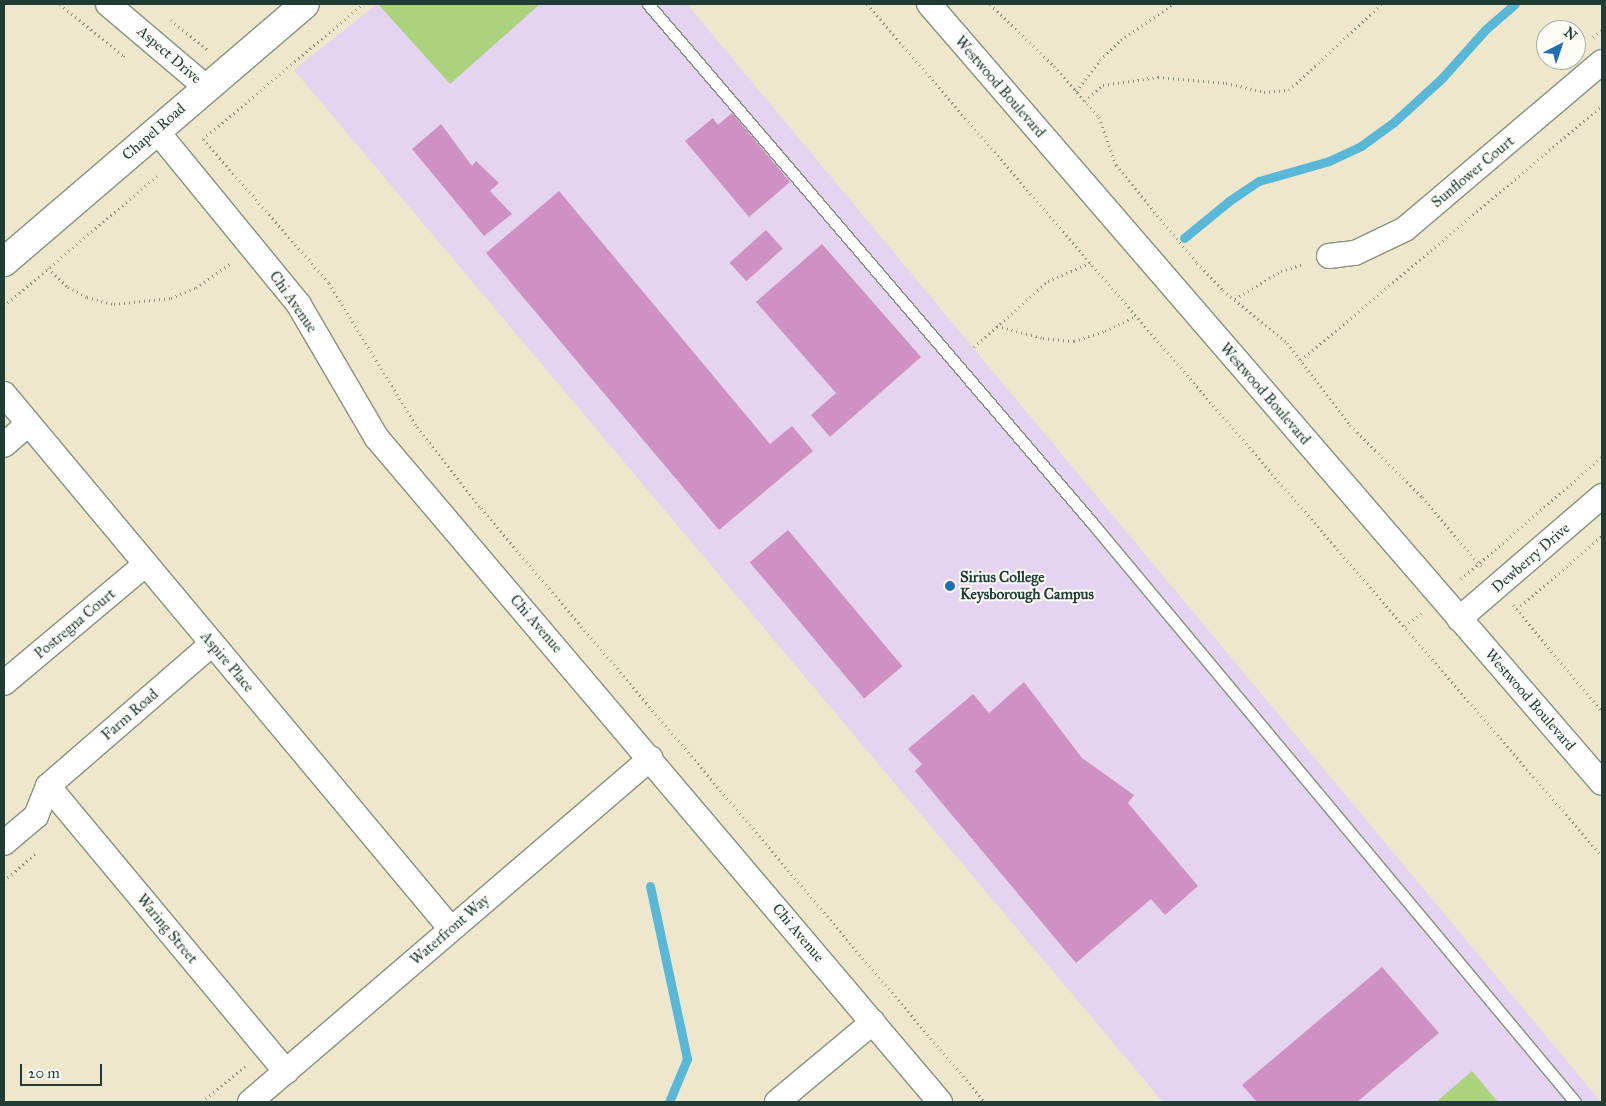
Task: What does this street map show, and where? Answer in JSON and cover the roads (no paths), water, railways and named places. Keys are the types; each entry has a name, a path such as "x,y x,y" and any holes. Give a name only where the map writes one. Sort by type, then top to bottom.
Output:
{"main road":[{"name":"Chapel Road","path":"4,262 305,4"}],"street":[{"name":"Aspect Drive","path":"108,4 206,87"},
{"name":"Westwood Boulevard","path":"929,4 1602,783"},
{"name":"Sunflower Court","path":"1329,256 1355,253 1406,229 1602,62"},
{"name":"Chi Avenue","path":"156,130 299,305 376,437 651,758 940,1102"},
{"name":"Aspire Place","path":"4,394 451,929"},
{"path":"4,445 28,424"},
{"name":"Dewberry Drive","path":"1459,619 1602,496"},
{"name":"Postregna Court","path":"4,683 146,564"},
{"name":"Farm Road","path":"48,786 212,644"},
{"name":"Waterfront Way","path":"250,1102 651,758"},
{"path":"4,843 36,816 48,786"},
{"name":"Waring Street","path":"48,786 286,1072"},
{"path":"777,1102 873,1022"}],"lane":[{"path":"648,4 1093,524 1575,1102"}],"waterway":[{"path":"1184,238 1229,201 1259,181 1329,161 1361,146 1394,122 1442,78 1486,29 1515,4"},
{"path":"650,886 687,1059 669,1102"}],"place":[{"name":"Sirius College Keysborough Campus","path":"950,586"}]}
